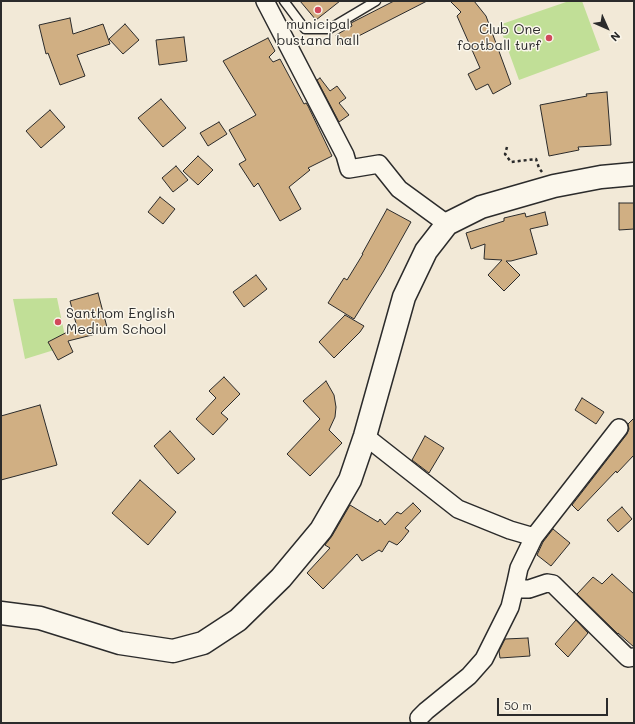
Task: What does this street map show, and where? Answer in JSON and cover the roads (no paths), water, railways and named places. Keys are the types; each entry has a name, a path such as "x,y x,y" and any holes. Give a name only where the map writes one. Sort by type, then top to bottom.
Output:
{"highway":[{"path":"1,613 40,618 120,643 173,651 203,643 238,620 281,578 321,530 350,480 365,436 404,297 426,251 447,224 481,207 554,186 601,177 634,174"}],"street":[{"path":"265,1 345,155 349,169 379,164 399,189 447,224"},
{"path":"419,718 469,676 484,659 510,607 518,568 534,537 619,428"},
{"path":"365,436 458,508 510,530 534,537"},
{"path":"516,582 521,589 529,589 547,583 552,584 628,658 634,657"}],"lane":[{"path":"284,1 305,30 329,29 376,1"}],"place":[{"name":"municipal bustand hall","path":"318,10"},
{"name":"Club One football turf","path":"549,38"},
{"name":"Santhom English Medium School","path":"58,322"}]}
